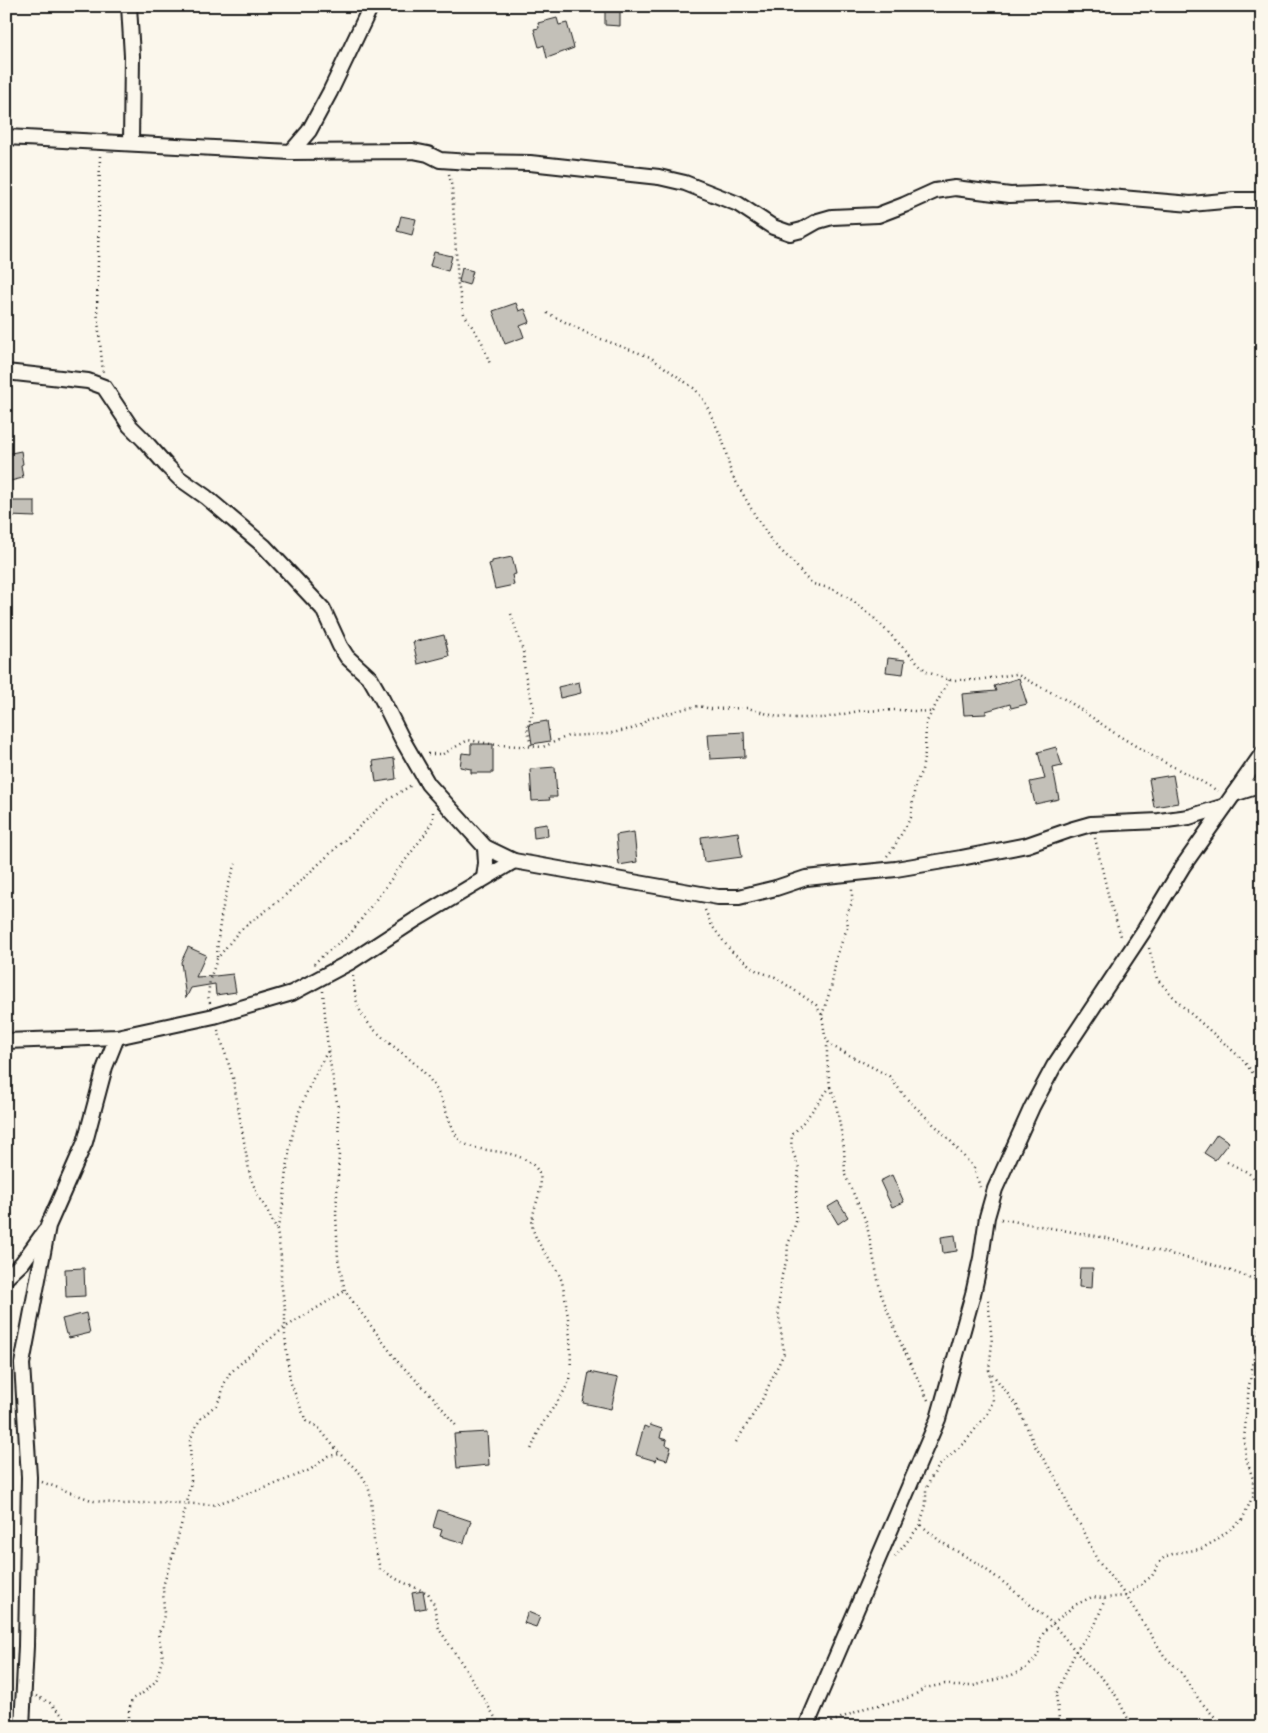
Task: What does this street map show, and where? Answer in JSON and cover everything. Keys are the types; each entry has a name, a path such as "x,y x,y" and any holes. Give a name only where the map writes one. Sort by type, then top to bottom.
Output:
{"street":[{"path":"128,6 132,56 131,142"},
{"path":"291,152 309,131 371,6"},
{"path":"6,137 131,142 291,152 413,151 428,154 440,160 530,163 659,176 685,183 738,204 773,227 790,233 832,217 878,215 904,206 935,191 956,188 1010,195 1063,193 1191,204 1234,200 1262,200"},
{"path":"6,372 88,381 104,387 130,426 166,465 179,478 206,497 264,546 323,610 347,657 370,678 423,777 485,847 514,862 698,893 739,897 806,878 896,869 1027,845 1091,824 1159,821 1189,817 1262,785"},
{"path":"806,1727 938,1419 973,1294 987,1217 995,1189 1032,1107 1054,1066 1145,929 1183,866 1262,754"},
{"path":"484,878 486,863 485,847"},
{"path":"6,1041 116,1037 214,1016 292,993 352,961 415,920 514,862"},
{"path":"6,1278 22,1263 48,1226 85,1142 105,1067 116,1037"},
{"path":"22,1727 25,1689 29,1477 22,1364 48,1226"}],"path":[{"path":"547,6 549,12"},
{"path":"101,142 97,310 104,387"},
{"path":"440,160 448,171 452,188 458,284 464,314 482,342 490,364"},
{"path":"547,313 593,336 650,358 695,389 705,402 723,441 731,473 773,544 813,584 833,589 852,600 874,618 927,672 949,680 977,680 1016,674 1068,701 1116,734 1154,757 1197,779 1230,800"},
{"path":"511,614 523,651 524,674 534,709 527,728 531,746"},
{"path":"885,857 890,854 911,817 915,785 922,770 925,753 926,723 949,680"},
{"path":"425,753 431,756 443,754 468,740 497,745 544,747 568,736 615,732 631,728 656,717 698,706 711,709 748,708 774,716 794,718 824,718 859,712 888,710 932,712"},
{"path":"217,959 239,931 280,900 388,800 423,777"},
{"path":"312,966 325,952 338,945 351,933 416,848 433,820 435,791"},
{"path":"1091,824 1100,855 1109,899 1127,955"},
{"path":"236,864 230,877 220,923 217,959 210,979 208,996 233,1078 250,1176 258,1196 277,1231 281,1256 281,1282 285,1308 284,1328 290,1381 306,1420 318,1427 340,1454 361,1474 368,1486 371,1498 374,1540 380,1569 400,1581 428,1593 433,1602 439,1629 502,1727"},
{"path":"822,1015 831,988 837,954 848,926 846,915 852,903 853,873"},
{"path":"698,893 712,926 730,950 757,971 784,982 816,1005 822,1015 827,1041 826,1058 830,1087 836,1098 844,1147 845,1174 866,1221 880,1294 901,1344 938,1419"},
{"path":"1145,929 1152,966 1157,979 1182,1005 1242,1059 1262,1085"},
{"path":"352,961 355,996 358,1007 367,1020 386,1040 422,1070 432,1082 458,1139 469,1146 518,1156 530,1162 537,1169 540,1178 532,1228 540,1246 554,1263 562,1282 572,1360 569,1382 542,1424 530,1452"},
{"path":"323,977 328,1050 338,1108 339,1154 336,1212 338,1259 345,1291 398,1362 433,1397 458,1428"},
{"path":"827,1041 838,1050 889,1076 906,1098 947,1137 974,1168 980,1187 991,1203"},
{"path":"277,1231 283,1210 286,1171 292,1137 315,1072 328,1050"},
{"path":"736,1442 762,1402 784,1353 778,1310 788,1245 796,1222 799,1168 791,1147 792,1135 830,1087"},
{"path":"1227,1162 1246,1171 1255,1178 1262,1198"},
{"path":"987,1217 1101,1237 1211,1264 1262,1282"},
{"path":"129,1727 129,1711 132,1699 156,1681 160,1671 163,1657 158,1634 162,1628 164,1614 163,1586 187,1503 191,1481 190,1440 196,1426 202,1417 216,1405 230,1372 284,1328 345,1291"},
{"path":"891,1563 920,1525 926,1505 926,1490 931,1478 939,1466 966,1440 988,1413 993,1402 989,1370 992,1343 987,1292"},
{"path":"820,1727 865,1708 905,1699 925,1688 945,1684 973,1686 1012,1675 1032,1663 1038,1655 1042,1635 1075,1605 1092,1597 1126,1596 1152,1576 1161,1560 1166,1556 1201,1549 1222,1536 1242,1520 1253,1496 1253,1480 1246,1458 1244,1439 1249,1386 1262,1314"},
{"path":"989,1370 1018,1407 1035,1446 1056,1478 1097,1560 1126,1596 1165,1657 1180,1671 1200,1701 1224,1727"},
{"path":"29,1477 94,1501 122,1504 187,1503 213,1506 310,1470 328,1456 340,1454"},
{"path":"920,1525 941,1542 977,1563 1053,1624 1117,1697 1132,1727"},
{"path":"1060,1727 1056,1694 1076,1651 1095,1625 1105,1598"},
{"path":"25,1689 50,1703 74,1727"}],"building":[{"path":"605,6 620,6 620,26 605,25"},
{"path":"557,18 559,25 567,23 574,48 547,58 544,45 539,47 534,29 539,28 538,23"},
{"path":"401,216 416,219 412,235 397,231"},
{"path":"434,252 452,256 448,271 430,266"},
{"path":"462,268 473,271 469,285 459,282"},
{"path":"516,303 519,311 525,309 530,322 520,326 524,337 505,344 493,311"},
{"path":"21,451 23,478 6,482 6,454"},
{"path":"9,501 35,501 35,517 9,516"},
{"path":"512,557 516,574 512,575 514,585 495,589 489,564 492,561"},
{"path":"444,635 449,656 418,664 413,642"},
{"path":"888,658 905,660 903,674 886,672"},
{"path":"1019,678 1027,704 1011,708 1010,704 986,711 986,714 964,715 962,694 996,691 994,686"},
{"path":"579,682 581,693 560,698 558,687"},
{"path":"547,721 550,741 532,744 529,724"},
{"path":"744,732 745,757 710,759 708,734"},
{"path":"471,744 493,744 493,773 471,773 471,769 460,767 462,753 471,754"},
{"path":"1056,747 1062,766 1053,768 1059,799 1035,804 1030,782 1045,779 1038,752"},
{"path":"394,758 396,779 376,782 373,761"},
{"path":"555,767 557,797 549,797 550,800 532,801 530,769"},
{"path":"1173,775 1178,803 1154,807 1149,779"},
{"path":"547,824 548,836 534,838 533,826"},
{"path":"634,832 637,862 619,865 616,835"},
{"path":"738,832 742,857 704,862 701,837"},
{"path":"188,947 206,955 196,977 233,974 236,992 216,995 215,984 191,988 186,998 181,962"},
{"path":"1217,1134 1229,1142 1215,1160 1204,1153"},
{"path":"892,1175 904,1202 892,1207 880,1181"},
{"path":"838,1201 848,1217 838,1224 828,1207"},
{"path":"955,1235 957,1251 943,1253 941,1237"},
{"path":"84,1268 85,1296 66,1297 65,1269"},
{"path":"1080,1268 1093,1268 1092,1288 1079,1287"},
{"path":"86,1313 90,1333 69,1338 62,1319"},
{"path":"589,1372 618,1378 611,1409 583,1403"},
{"path":"650,1425 662,1429 660,1438 667,1440 666,1445 671,1447 667,1460 657,1457 656,1461 636,1455 644,1426 649,1428"},
{"path":"487,1432 489,1465 457,1468 454,1434"},
{"path":"438,1510 471,1521 464,1543 440,1536 442,1530 433,1527"},
{"path":"423,1591 426,1608 415,1610 412,1593"},
{"path":"528,1612 540,1617 536,1627 524,1623"}]}
